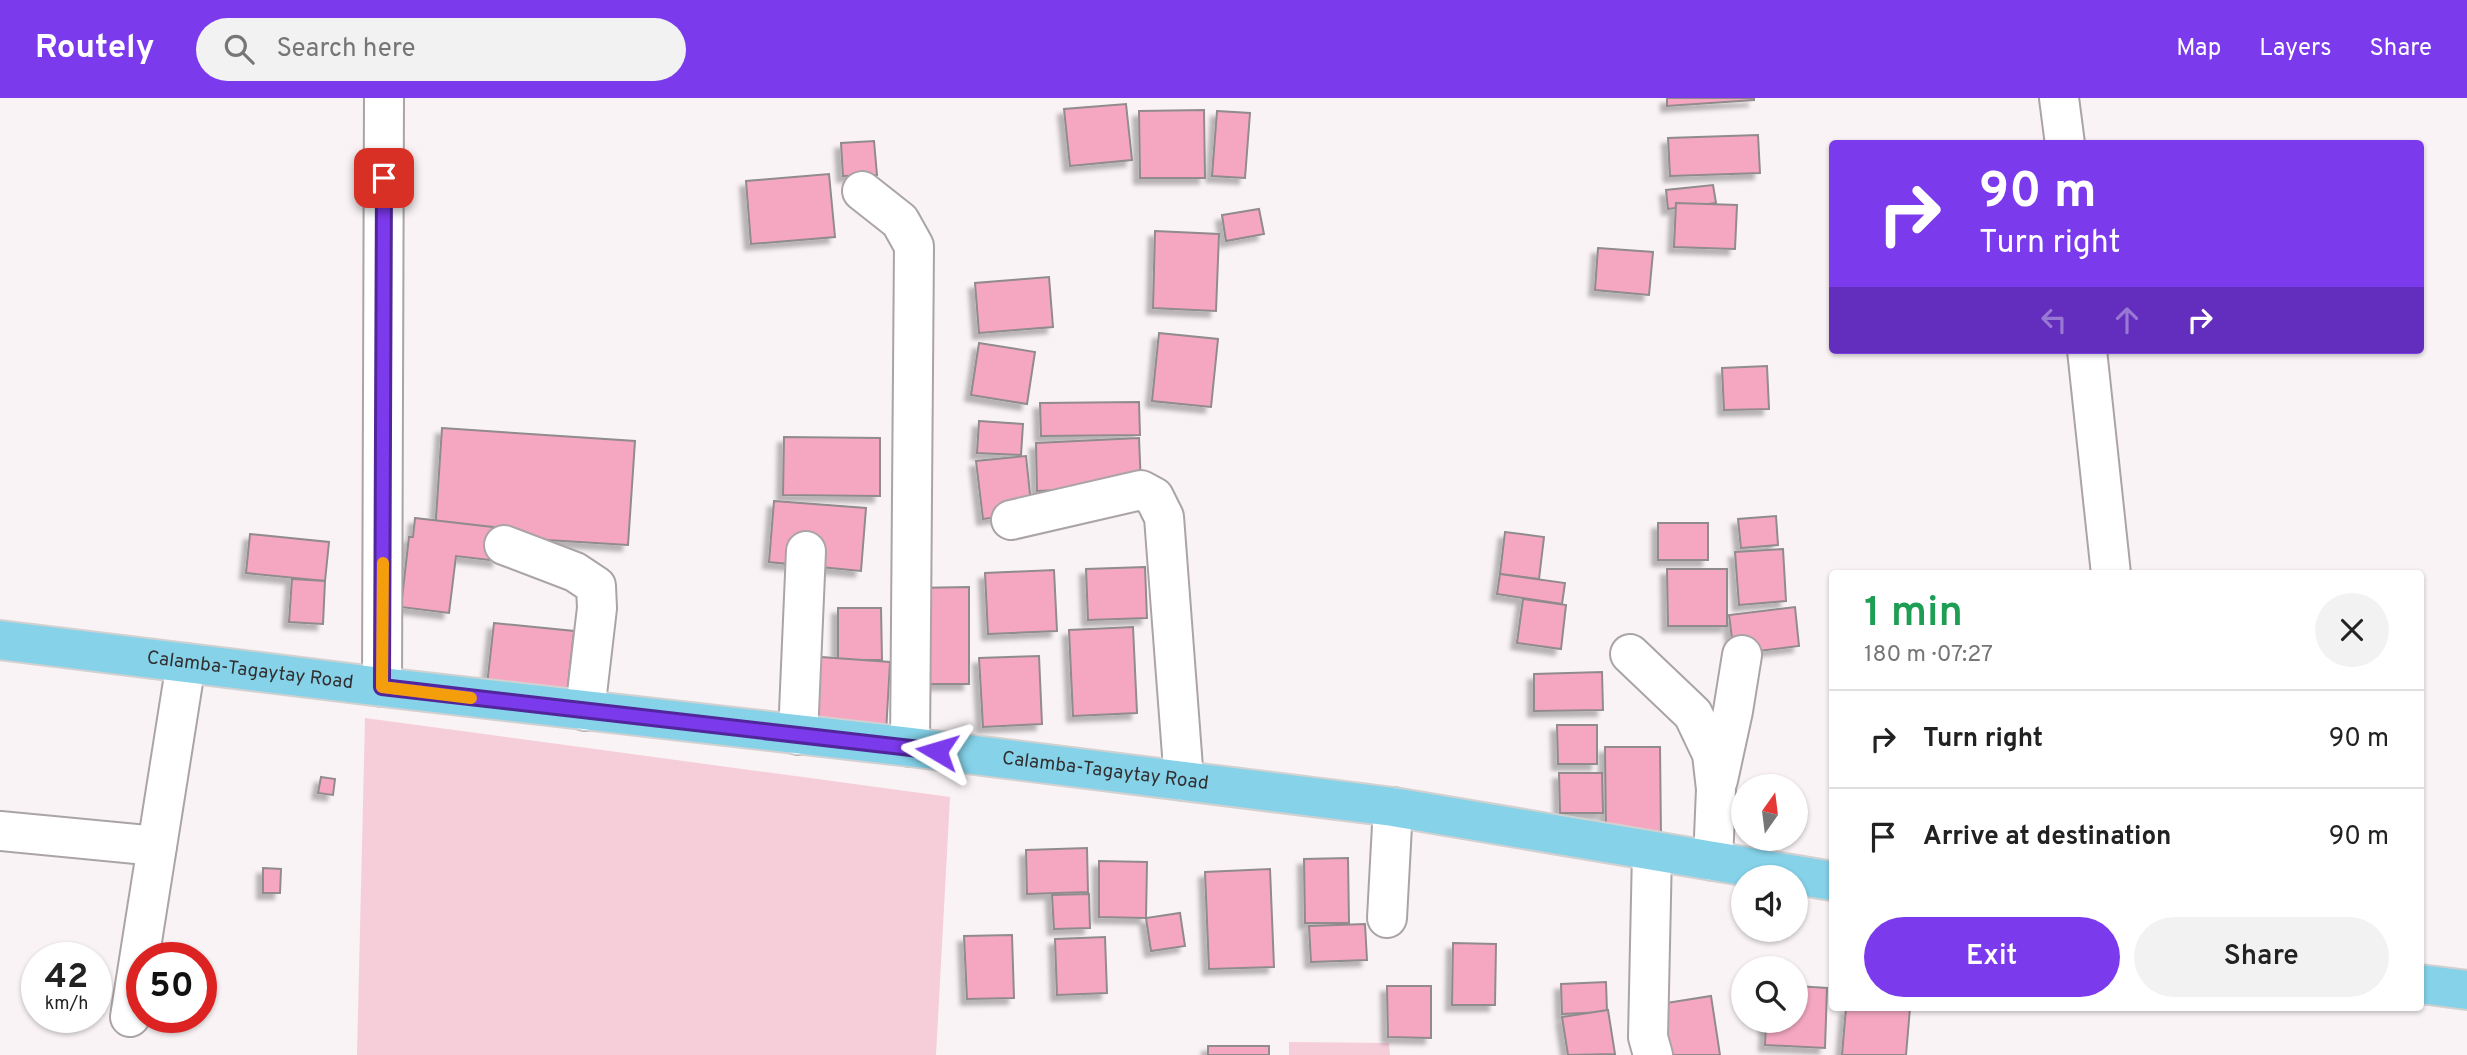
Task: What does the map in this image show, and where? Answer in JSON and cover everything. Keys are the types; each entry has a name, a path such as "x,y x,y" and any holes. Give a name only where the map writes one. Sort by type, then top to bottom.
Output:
{"main road":[{"name":"Calamba-Tagaytay Road","path":"0,640 1393,807 1829,880"},
{"path":"2424,985 2467,990"}],"street":[{"path":"382,687 384,98"},
{"path":"2059,98 2065,140"},
{"path":"862,191 900,221 914,246 910,747"},
{"path":"2087,354 2110,570"},
{"path":"1010,520 1141,490 1154,498 1164,517 1184,781"},
{"path":"504,545 575,572 596,586 597,608 585,711"},
{"path":"799,735 806,551"},
{"path":"1630,654 1693,714 1712,754 1716,789 1713,861"},
{"path":"1716,789 1742,655"},
{"path":"142,942 186,663"},
{"path":"1387,918 1393,807"},
{"path":"0,831 157,846"},
{"path":"1652,852 1648,1037 1653,1055"}],"shaded area":[{"path":"365,718 950,797 936,1055 357,1055"},
{"path":"1289,1042 1389,1043 1390,1055 1289,1055"}],"building":[{"path":"1667,98 1754,98 1754,100 1667,106"},
{"path":"1126,104 1132,160 1070,166 1064,109"},
{"path":"1204,110 1205,178 1140,178 1139,111"},
{"path":"1217,111 1250,113 1245,178 1212,176"},
{"path":"1758,135 1760,173 1670,176 1668,138"},
{"path":"874,141 877,175 843,176 841,143"},
{"path":"829,174 835,237 751,244 746,181"},
{"path":"1713,185 1716,203 1668,209 1666,190"},
{"path":"1676,203 1737,205 1735,249 1674,247"},
{"path":"1259,209 1264,234 1226,241 1222,215"},
{"path":"1155,231 1219,234 1216,311 1153,308"},
{"path":"1598,248 1653,252 1649,295 1595,290"},
{"path":"1049,277 1053,327 979,333 975,283"},
{"path":"1159,333 1218,339 1211,407 1152,401"},
{"path":"979,343 1035,352 1027,404 971,395"},
{"path":"1767,366 1769,409 1724,410 1722,368"},
{"path":"1139,402 1140,435 1041,436 1040,403"},
{"path":"979,421 1023,424 1021,455 977,453"},
{"path":"442,428 635,441 628,545 435,533"},
{"path":"784,437 880,438 880,496 783,495"},
{"path":"1139,438 1141,486 1037,491 1036,443"},
{"path":"1026,456 1032,513 983,519 976,461"},
{"path":"774,501 866,508 861,571 769,562"},
{"path":"1776,516 1778,545 1741,548 1738,519"},
{"path":"415,518 501,528 498,561 456,556 449,613 401,607 409,537 413,537"},
{"path":"1658,523 1708,523 1708,560 1658,560"},
{"path":"1505,532 1544,537 1539,579 1500,574"},
{"path":"250,534 329,542 325,581 246,573"},
{"path":"1783,549 1786,601 1739,605 1735,552"},
{"path":"1145,567 1147,618 1088,620 1086,569"},
{"path":"1667,569 1727,569 1727,626 1668,626"},
{"path":"1054,570 1057,631 988,634 985,573"},
{"path":"1500,574 1565,583 1562,604 1497,594"},
{"path":"292,579 325,581 323,624 289,622"},
{"path":"969,587 969,684 912,684 911,588"},
{"path":"1523,599 1566,605 1561,649 1517,643"},
{"path":"1795,607 1799,646 1734,654 1729,615"},
{"path":"838,608 881,608 882,660 838,660"},
{"path":"494,623 574,631 567,694 487,685"},
{"path":"1133,627 1137,713 1073,716 1069,630"},
{"path":"807,656 890,662 886,733 802,727"},
{"path":"1039,656 1042,724 983,727 979,658"},
{"path":"1602,672 1603,710 1534,711 1534,674"},
{"path":"1557,725 1597,725 1597,764 1558,764"},
{"path":"1605,747 1660,747 1661,838 1606,838"},
{"path":"1559,773 1602,773 1603,813 1560,813"},
{"path":"321,777 335,779 333,795 318,793"},
{"path":"1087,848 1088,892 1027,894 1026,850"},
{"path":"1348,858 1349,923 1305,923 1304,859"},
{"path":"1099,861 1147,862 1146,918 1099,917"},
{"path":"263,868 281,869 280,893 263,893"},
{"path":"1270,869 1274,967 1209,969 1205,872"},
{"path":"1089,894 1090,928 1054,929 1052,895"},
{"path":"1180,913 1185,946 1151,951 1146,918"},
{"path":"1365,924 1367,960 1311,962 1309,926"},
{"path":"1012,935 1014,998 967,999 964,936"},
{"path":"1105,937 1107,993 1057,995 1055,939"},
{"path":"1453,943 1496,944 1495,1005 1452,1005"},
{"path":"1606,982 1607,1012 1562,1014 1561,984"},
{"path":"1387,986 1431,986 1431,1038 1388,1037"},
{"path":"1808,987 1827,988 1825,1048 1765,1045 1765,1033 1808,1033"},
{"path":"1711,996 1720,1055 1648,1055 1641,1007"},
{"path":"1608,1010 1615,1054 1568,1055 1562,1017"},
{"path":"1846,1011 1910,1011 1906,1055 1842,1055"},
{"path":"1208,1046 1269,1046 1269,1055 1208,1055"}],"slow traffic":[{"path":"383,563 382,687 471,698"}],"route":[{"path":"384,178 382,687 937,751"}]}
